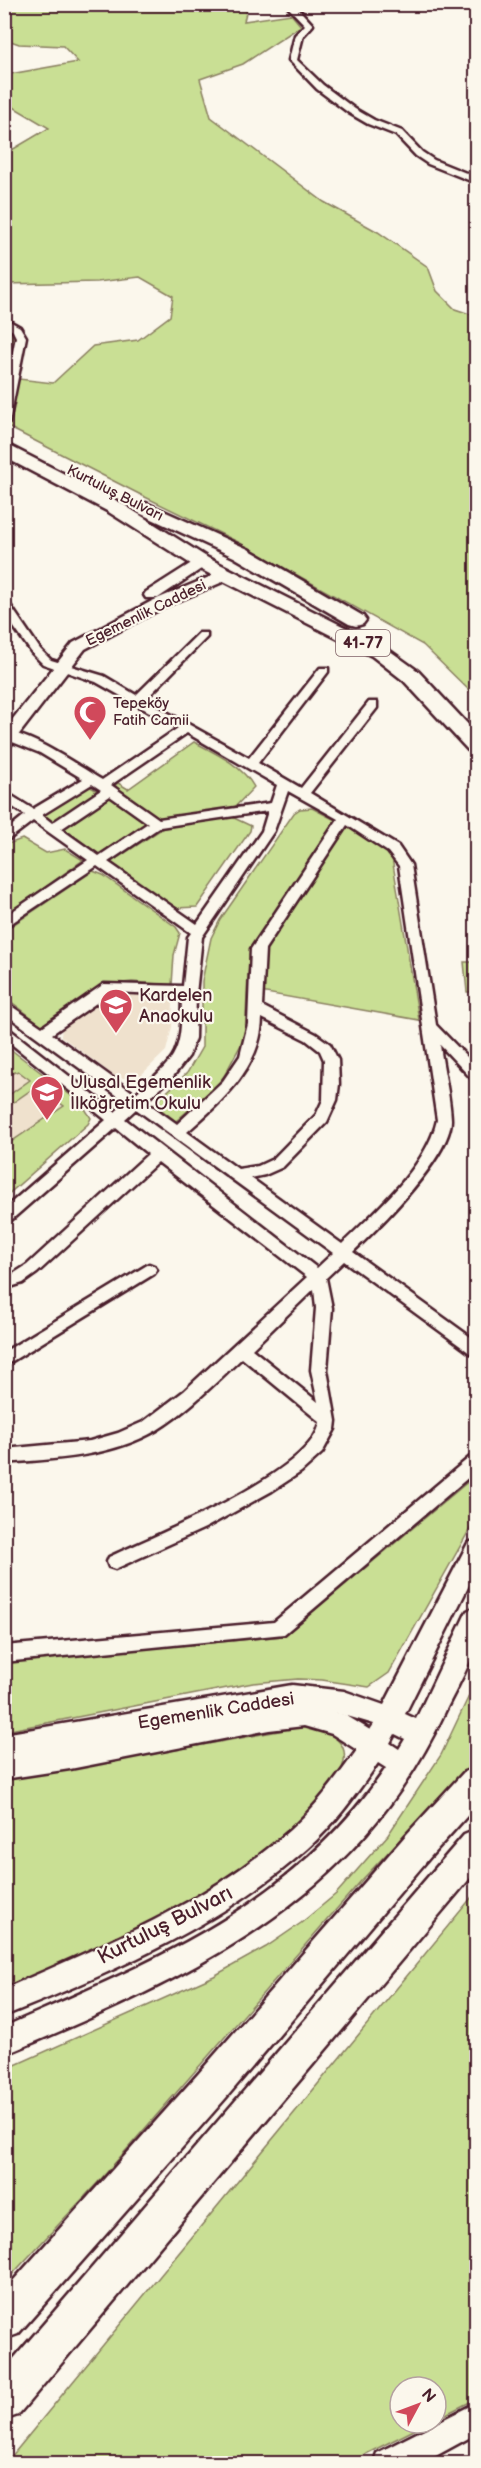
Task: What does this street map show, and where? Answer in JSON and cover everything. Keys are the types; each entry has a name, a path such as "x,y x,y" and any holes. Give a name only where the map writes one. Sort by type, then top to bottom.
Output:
{"highway":[{"name":"Kurtuluş Bulvarı","path":"4,434 140,507 256,561"},
{"name":"Kurtuluş Bulvarı","path":"4,449 114,507 201,562 226,575"},
{"path":"201,562 211,551 227,547"},
{"path":"226,575 243,572 256,561"},
{"name":"41-77","path":"256,561 417,659 477,719"},
{"name":"41-77","path":"226,575 379,652 411,676 477,745"},
{"path":"4,2320 212,2085 419,1845 477,1783"},
{"path":"4,2401 477,1846"}],"main road":[{"name":"Egemenlik Caddesi","path":"6,733 71,639 148,597 201,562"},
{"name":"Egemenlik Caddesi","path":"55,665 97,635 171,597 226,575"},
{"name":"Kurtuluş Bulvarı","path":"4,2003 168,1928 231,1893 265,1869 324,1814 353,1779 374,1747 477,1550"},
{"name":"Kurtuluş Bulvarı","path":"4,2041 177,1961 248,1922 281,1898 341,1843 363,1819 404,1765 477,1618"},
{"name":"Egemenlik Caddesi","path":"4,1746 292,1696 324,1697 353,1702 421,1734"},
{"name":"Egemenlik Caddesi","path":"4,1767 298,1716 316,1717 338,1724 404,1765"},
{"path":"388,2463 477,2418"}],"street":[{"path":"290,4 309,25 299,35 293,60 320,87 362,117 399,133 431,162 477,180"},
{"path":"4,321 17,329 21,337 4,423"},
{"path":"4,604 36,651 55,665 92,675 138,700 345,818 393,849 405,865 444,1120 441,1132 397,1197 344,1252 241,1349 167,1413 128,1437 61,1452 4,1456"},
{"path":"138,700 203,635"},
{"path":"250,765 324,670"},
{"path":"303,794 373,705"},
{"path":"52,829 100,785 186,728"},
{"path":"6,733 38,747 157,824"},
{"path":"4,1218 166,1074 182,1056 188,1038 189,991 194,942 198,931 268,831 284,783"},
{"path":"4,839 33,815 100,785"},
{"path":"4,795 198,931"},
{"path":"6,920 157,824 275,806"},
{"path":"179,1131 219,1096 233,1078 252,1041 256,965 262,942 345,818"},
{"path":"42,1034 109,987 189,991"},
{"path":"4,1006 239,1174 477,1349"},
{"path":"239,1174 260,1171 278,1163 322,1118 330,1100 332,1084 329,1054 320,1043 255,1008"},
{"path":"429,1026 477,1074"},
{"path":"4,1030 158,1154 318,1276 324,1299 319,1374 328,1419 326,1433 319,1447 268,1488 115,1562"},
{"path":"4,1283 18,1279 32,1269 158,1154"},
{"path":"4,1360 149,1270"},
{"path":"241,1349 328,1419"},
{"path":"4,1654 278,1629 477,1462"}],"shaded area":[{"name":"Kardelen Anaokulu","path":"113,992 169,996 173,1000 172,1027 166,1051 138,1078 117,1078 61,1036 62,1027"},
{"name":"Ulusal Egemenlik İlköğretim Okulu","path":"4,1045 82,1104 91,1118 88,1124 5,1197"}],"green space":[{"path":"248,4 244,21 291,14 301,26 243,64 200,79 211,117 324,202 378,232 428,267 437,291 455,309 476,316 476,697 423,645 238,542 8,427 19,379 53,383 93,346 138,340 170,316 173,296 140,277 97,282 5,284 5,154 49,128 5,102 5,75 78,62 63,46 19,44 5,39 5,5"},
{"path":"5,325 11,328 15,341 5,400"},
{"path":"194,742 219,755 243,772 254,787 234,808 159,819 112,788 118,783 128,789"},
{"path":"89,786 99,792 54,822 43,815"},
{"path":"110,795 148,822 99,854 62,827"},
{"path":"312,808 337,821 252,947 248,974 245,1037 217,1085 176,1121 154,1104 187,1073 202,1047 202,981 211,938 220,920 294,813 300,809"},
{"path":"232,817 251,826 250,831 197,907 175,908 111,862 163,828"},
{"path":"346,825 384,849 392,858 419,1020 260,992 263,953"},
{"path":"22,839 46,853 65,849 83,860 8,912 5,909 5,845"},
{"path":"93,871 103,875 176,927 180,933 174,955 172,985 132,982 104,985 44,1027 5,997 4,931"},
{"path":"464,962 476,962 476,992 467,992"},
{"name":"Ulusal Egemenlik İlköğretim Okulu","path":"5,1045 82,1104 91,1118 88,1124 5,1197 5,1146 64,1106 48,1094 44,1096 34,1088 5,1108 5,1098 30,1080 18,1071 13,1073 5,1067"},
{"path":"476,1475 476,1518 389,1673 369,1687 298,1679 253,1683 5,1731 5,1662 284,1636"},
{"path":"476,1681 476,1759 361,1881 101,2179 5,2282 4,2070 214,1976 266,1947 301,1923 336,1894 388,1835 441,1755"},
{"path":"301,1727 331,1735 343,1749 343,1766 332,1786 295,1826 214,1893 5,1993 4,1777 76,1768"},
{"path":"476,1892 476,2399 448,2413 448,2375 388,2375 388,2435 404,2435 348,2463 6,2463"}],"place":[{"name":"Tepeköy Fatih Camii","path":"90,741"},
{"name":"Kardelen Anaokulu","path":"116,1034"},
{"name":"Ulusal Egemenlik İlköğretim Okulu","path":"47,1121"}]}
